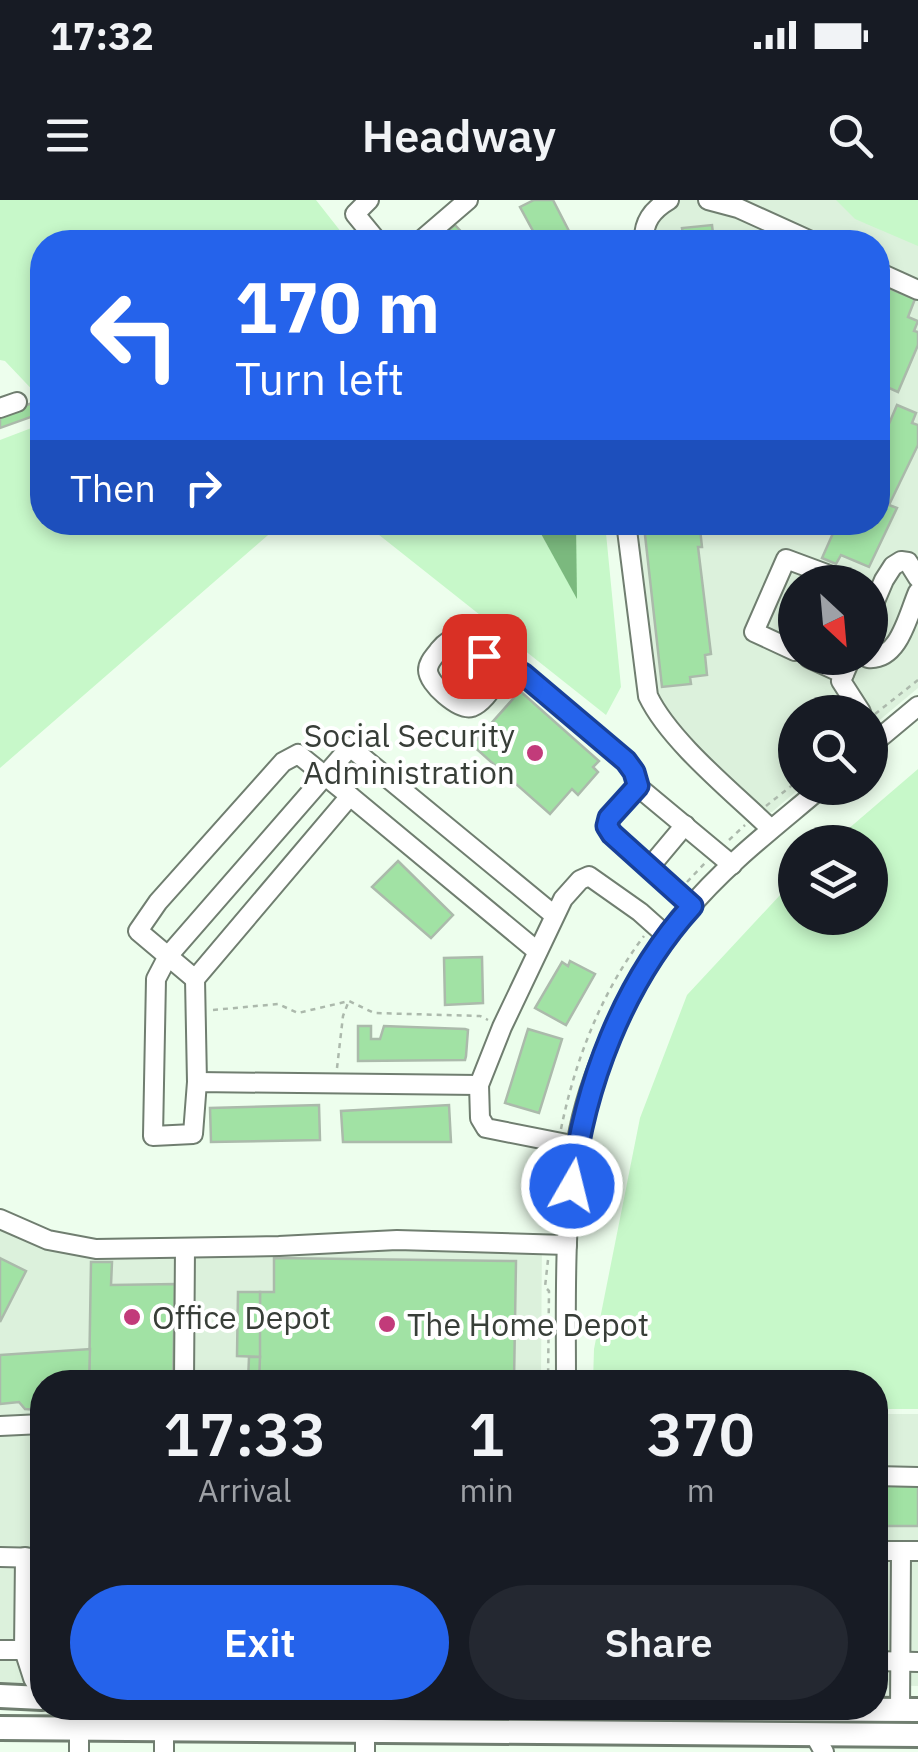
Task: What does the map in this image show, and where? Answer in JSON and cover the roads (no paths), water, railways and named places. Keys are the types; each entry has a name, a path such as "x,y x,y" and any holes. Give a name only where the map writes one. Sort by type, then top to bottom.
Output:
{"main road":[{"path":"0,1696 30,1696"},
{"path":"0,1728 164,1729 398,1741 567,1725 737,1743 910,1741"},
{"path":"602,1752 621,1733"}],"street":[{"path":"368,230 355,214 369,200"},
{"path":"433,230 468,200"},
{"path":"646,230 647,222 669,200"},
{"path":"708,200 738,208 787,230"},
{"path":"890,277 918,290"},
{"path":"628,535 648,696 654,711 771,830"},
{"path":"888,573 901,561 916,570 918,578"},
{"path":"778,577 754,632 778,643"},
{"path":"888,653 918,592"},
{"path":"504,672 523,674 626,761 638,786 732,865"},
{"path":"888,723 918,706"},
{"path":"350,796 195,980 197,1082 193,1134 153,1136 156,979 168,956 350,747 554,915"},
{"path":"195,980 138,931 158,902 283,762 298,754 537,950"},
{"path":"638,786 609,818 607,826 692,906"},
{"path":"566,1370 567,1245 577,1146 604,1053 636,986 692,906 801,805"},
{"path":"649,868 685,825"},
{"path":"577,1146 486,1128 480,1118 479,1085 502,1027 562,899 580,880 589,876 668,937"},
{"path":"197,1082 479,1085"},
{"path":"0,1218 48,1240 96,1249 397,1240 567,1245"},
{"path":"184,1370 186,1248"},
{"path":"0,1426 30,1425"},
{"path":"888,1476 918,1477"},
{"path":"909,1551 909,1710"},
{"path":"0,1557 30,1558"},
{"path":"0,1650 30,1650"},
{"path":"79,1728 79,1752"}],"place":[{"name":"Social Security Administration","path":"535,753"},
{"name":"Office Depot","path":"132,1317"},
{"name":"The Home Depot","path":"387,1324"}]}
